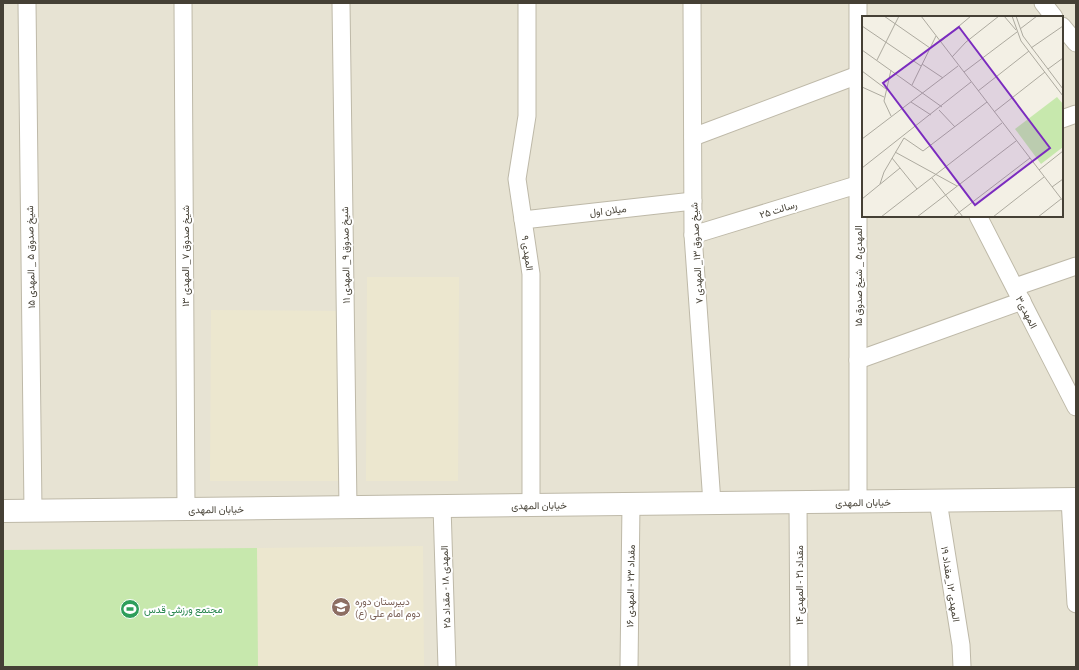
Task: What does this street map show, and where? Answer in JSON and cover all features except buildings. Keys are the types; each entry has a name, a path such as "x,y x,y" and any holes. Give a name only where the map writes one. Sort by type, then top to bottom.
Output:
{"street":[{"name":"شیخ صدوق ۵ _ المهدی ۱۵","path":"27,3 33,511"},
{"name":"شیخ صدوق ۷_ المهدی ۱۳","path":"183,3 186,509"},
{"name":"شیخ صدوق ۹_ المهدی ۱۱","path":"341,3 348,507"},
{"name":"المهدی ۹","path":"527,3 527,116 517,179 531,274 531,505"},
{"name":"شیخ صدوق ۱۳_ المهدی ۷","path":"692,3 693,235 712,503"},
{"name":"المهدی۵ _ شیخ صدوق ۱۵","path":"858,3 861,184 858,360 858,502"},
{"path":"1043,3 1053,16"},
{"path":"1063,27 1076,43"},
{"path":"693,137 858,75"},
{"path":"1063,119 1076,114"},
{"name":"رسالت ۲۵","path":"693,235 861,184"},
{"name":"میلان اول","path":"523,220 693,201"},
{"name":"المهدی۳","path":"979,217 1076,407"},
{"path":"858,360 1018,294 1076,266"},
{"name":"خیابان المهدی","path":"3,511 1073,499"},
{"path":"1073,499 1076,604"},
{"name":"المهدی ۱۲_مقداد ۱۹","path":"938,501 961,645 962,667"},
{"name":"مقداد ۲۱ - المهدی ۱۴","path":"798,502 799,667"},
{"name":"مقداد ۲۳ - المهدی ۱۶","path":"629,667 631,504"},
{"name":"المهدی ۱۸ - مقداد ۲۵","path":"442,506 447,667"}],"shaded area":[{"path":"3,3 1076,3 1076,667 3,667"},
{"path":"367,277 459,277 458,481 366,481"},
{"path":"211,310 341,311 340,481 210,481"},
{"name":"دبیرستان دوره دوم امام علی (ع)","path":"423,546 424,667 258,667 257,548"}],"green space":[{"name":"مجتمع ورزشی قدس","path":"257,548 258,667 3,667 3,550"}],"place":[{"name":"دبیرستان دوره دوم امام علی (ع)","path":"341,607"},
{"name":"مجتمع ورزشی قدس","path":"130,609"}]}
